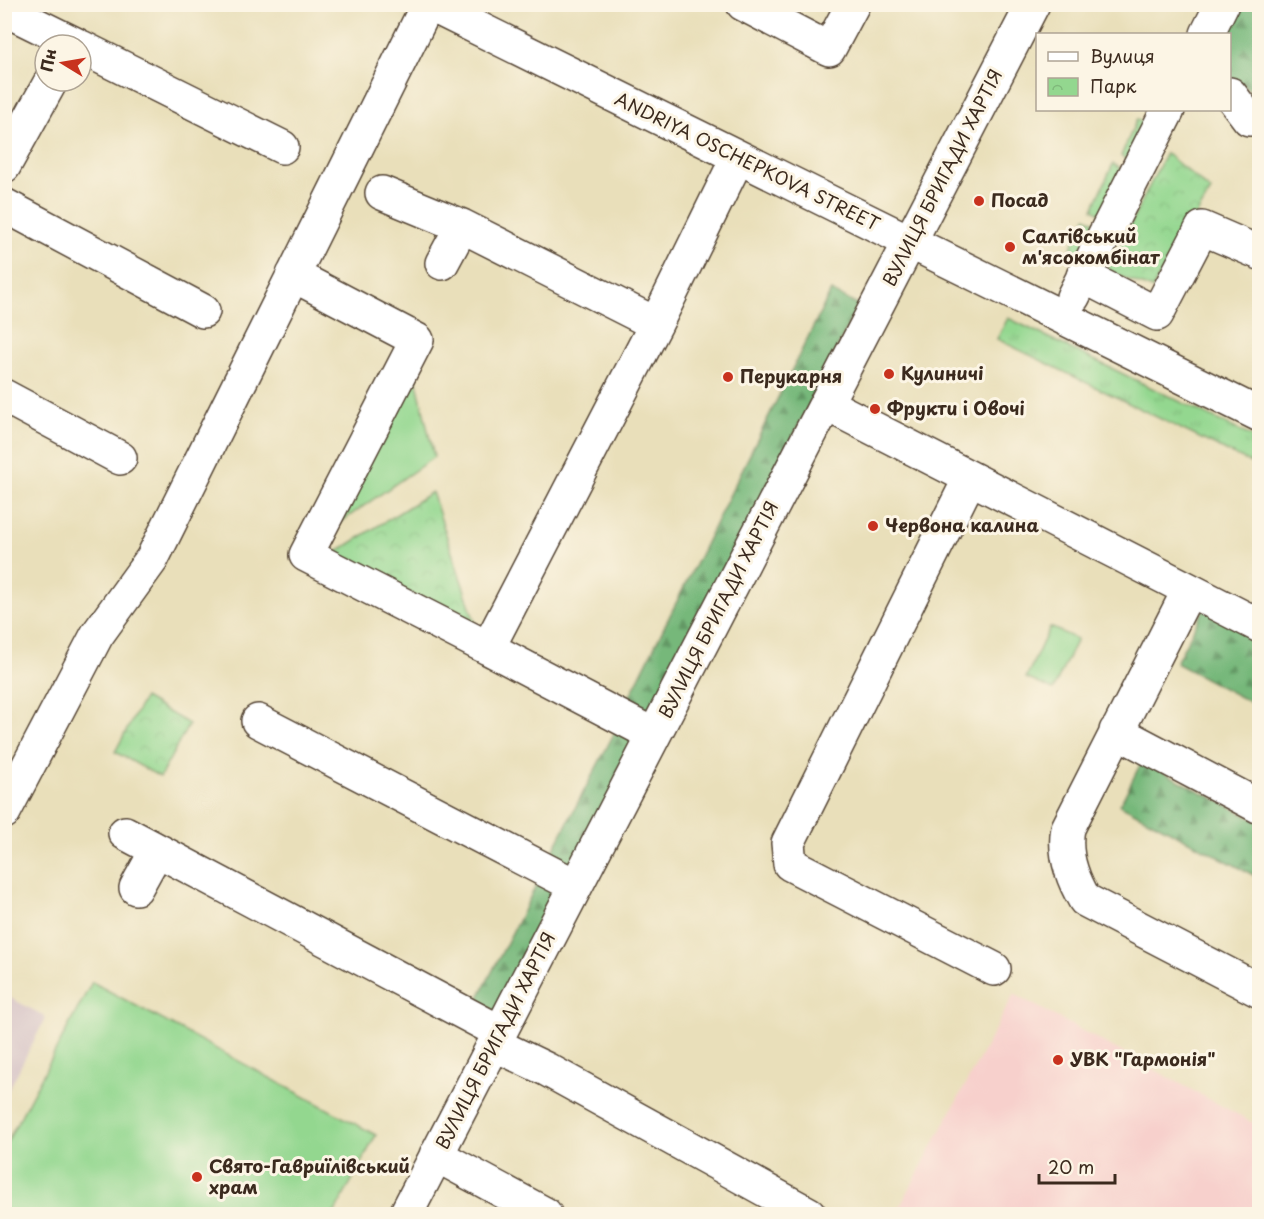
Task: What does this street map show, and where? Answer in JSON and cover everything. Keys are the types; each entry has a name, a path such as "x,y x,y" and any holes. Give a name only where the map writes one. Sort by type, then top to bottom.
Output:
{"street":[{"name":"ANDRIYA OSCHEPKOVA STREET","path":"428,4 1260,415"},
{"path":"4,812 97,635 152,559 428,4"},
{"path":"743,4 829,49 853,4"},
{"name":"ВУЛИЦЯ БРИГАДИ ХАРТІЯ","path":"413,1212 436,1155 1033,4"},
{"path":"1208,33 1222,4"},
{"path":"4,9 51,33"},
{"path":"93,54 282,147"},
{"path":"4,166 44,93"},
{"path":"1231,95 1249,119"},
{"path":"1062,317 1167,111"},
{"path":"488,648 656,324 738,157"},
{"path":"382,193 462,226 656,324"},
{"path":"4,206 203,311"},
{"path":"442,262 462,226"},
{"path":"1083,276 1156,314 1202,228 1260,254"},
{"path":"293,275 417,340 306,555 654,735"},
{"path":"4,396 120,458"},
{"path":"826,404 1260,626"},
{"path":"970,478 882,659 788,843 790,864 994,969"},
{"path":"1189,590 1068,828 1067,855 1073,881 1085,900 1260,991"},
{"path":"258,721 576,886"},
{"path":"1116,731 1260,807"},
{"path":"125,833 497,1038 546,1069 809,1215"},
{"path":"136,888 157,850"},
{"path":"436,1155 545,1215"}],"shaded area":[{"name":"УВК \"Гармонія\"","path":"1014,994 1259,1126 1259,1214 896,1214"},
{"path":"5,995 46,1017 5,1097"}],"green space":[{"path":"1238,5 1259,5 1260,85 1255,93 1231,77 1231,33 1224,33"},
{"path":"1137,119 1154,130 1136,166 1121,156"},
{"path":"1166,153 1211,191 1152,289 1107,271"},
{"path":"1113,164 1132,175 1108,218 1093,209"},
{"path":"1086,217 1105,227 1088,259 1071,248"},
{"path":"831,291 858,305 653,722 624,708"},
{"path":"1008,318 1259,440 1259,467 997,339"},
{"path":"412,361 434,457 325,533"},
{"path":"432,492 477,628 330,556"},
{"path":"1205,607 1259,635 1259,707 1176,663"},
{"path":"1050,627 1077,639 1053,690 1026,678"},
{"path":"144,698 189,724 160,777 115,752"},
{"path":"617,728 642,741 574,871 549,858"},
{"path":"1142,761 1259,822 1259,878 1120,805"},
{"path":"541,876 566,889 498,1022 473,1009"},
{"path":"92,982 376,1135 334,1214 5,1214 5,1146"}],"place":[{"name":"Посад","path":"979,201"},
{"name":"Салтівський м'ясокомбінат","path":"1010,247"},
{"name":"Кулиничі","path":"889,374"},
{"name":"Перукарня","path":"728,377"},
{"name":"Фрукти і Овочі","path":"875,409"},
{"name":"Червона калина","path":"873,526"},
{"name":"УВК \"Гармонія\"","path":"1058,1060"},
{"name":"Свято-Гавриїлівський храм","path":"197,1177"}]}
